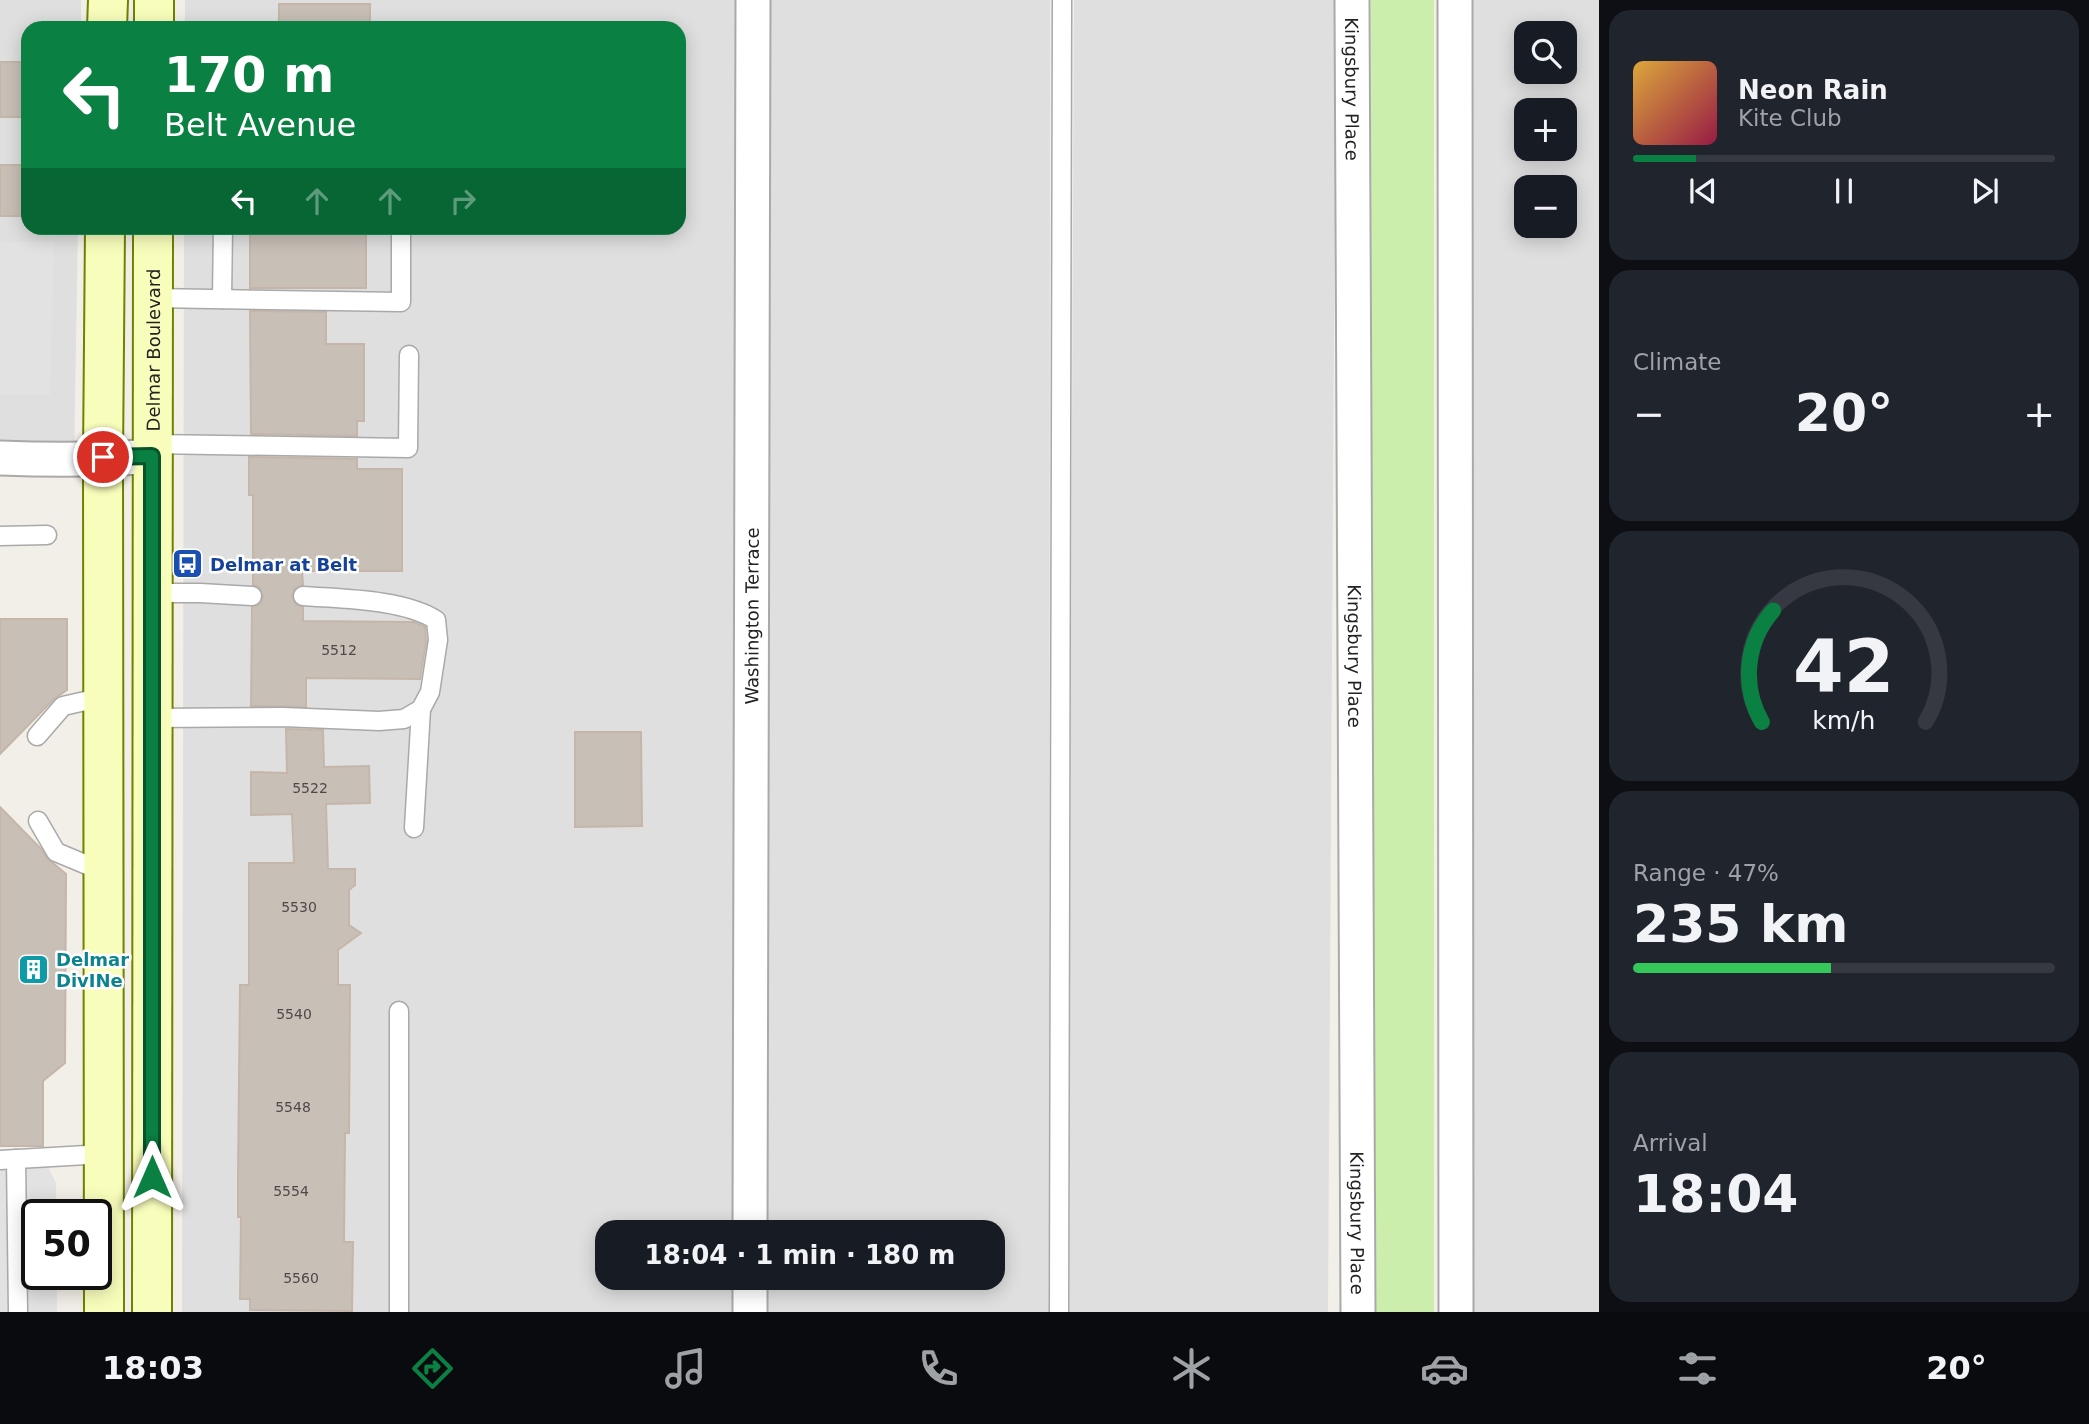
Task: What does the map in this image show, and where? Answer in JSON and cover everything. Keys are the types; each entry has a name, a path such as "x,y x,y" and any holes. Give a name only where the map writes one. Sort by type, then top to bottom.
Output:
{"main road":[{"path":"107,0 107,21"},
{"path":"154,0 154,21"},
{"path":"104,1312 105,235"},
{"name":"Delmar Boulevard","path":"152,1312 153,235"}],"street":[{"name":"Washington Terrace","path":"750,1220 753,0"},
{"name":"Kingsbury Place","path":"1352,0 1358,1312"},
{"path":"1455,0 1456,1312"},
{"path":"0,458 74,460 152,450"},
{"path":"750,1290 750,1312"}],"lane":[{"path":"1059,1312 1062,0"},
{"path":"222,299 223,235"},
{"path":"153,298 401,302 401,235"},
{"path":"152,450 408,448 410,355"},
{"path":"0,536 47,535"},
{"path":"152,593 252,596"},
{"path":"303,596 377,602 426,614 436,620 438,640 430,692 421,709 414,828"},
{"path":"37,736 63,706 103,696"},
{"path":"152,718 283,717 379,721 404,719 421,709"},
{"path":"38,821 56,852 104,873"},
{"path":"399,1011 399,1312"},
{"path":"18,1312 8,1160 104,1154"}],"shaded area":[{"path":"0,0 81,0 81,21 21,21 21,235 78,235 74,460 0,458"},
{"path":"185,0 1050,0 1049,1312 182,1312 184,235 686,235 686,21 185,21"},
{"path":"1074,0 1336,0 1328,1312 1068,1312"},
{"path":"1470,0 1599,0 1599,1312 1466,1312"},
{"path":"0,242 54,242 50,395 0,395"},
{"path":"48,1167 56,1183 56,1199 21,1199 21,1290 57,1290 57,1312 0,1312 0,1168"}],"green space":[{"path":"1371,0 1434,0 1434,1312 1373,1312"}],"building":[{"path":"279,4 370,4 370,21 279,21"},
{"path":"0,62 21,62 21,117 0,117"},
{"path":"0,165 21,165 21,216 0,216"},
{"path":"250,235 366,235 366,288 250,288"},
{"path":"250,311 326,312 326,344 364,344 364,421 357,421 357,436 251,434"},
{"path":"249,457 357,459 357,469 402,469 402,571 302,571 303,585 294,589 292,596 296,605 303,607 303,621 414,622 425,627 426,642 420,679 306,678 306,707 251,706 252,607 261,603 263,596 259,587 253,585 253,495 249,495"},
{"path":"0,619 67,619 67,690 54,699 0,754"},
{"path":"286,729 323,730 324,767 369,766 370,803 326,804 328,869 355,869 355,885 349,890 349,925 361,933 338,950 338,985 350,985 349,1133 345,1133 344,1242 353,1242 352,1311 250,1310 250,1299 240,1299 240,985 249,985 249,863 294,863 292,814 251,815 251,772 287,773"},
{"path":"575,732 641,732 642,826 575,827"},
{"name":"Delmar DivINe","path":"0,807 47,858 66,874 65,1063 43,1081 43,1146 0,1146"}],"place":[{"name":"Delmar at Belt","path":"187,564"},
{"name":"Delmar DivINe","path":"33,969"}],"route":[{"path":"103,457 152,456 152,1177"}]}
